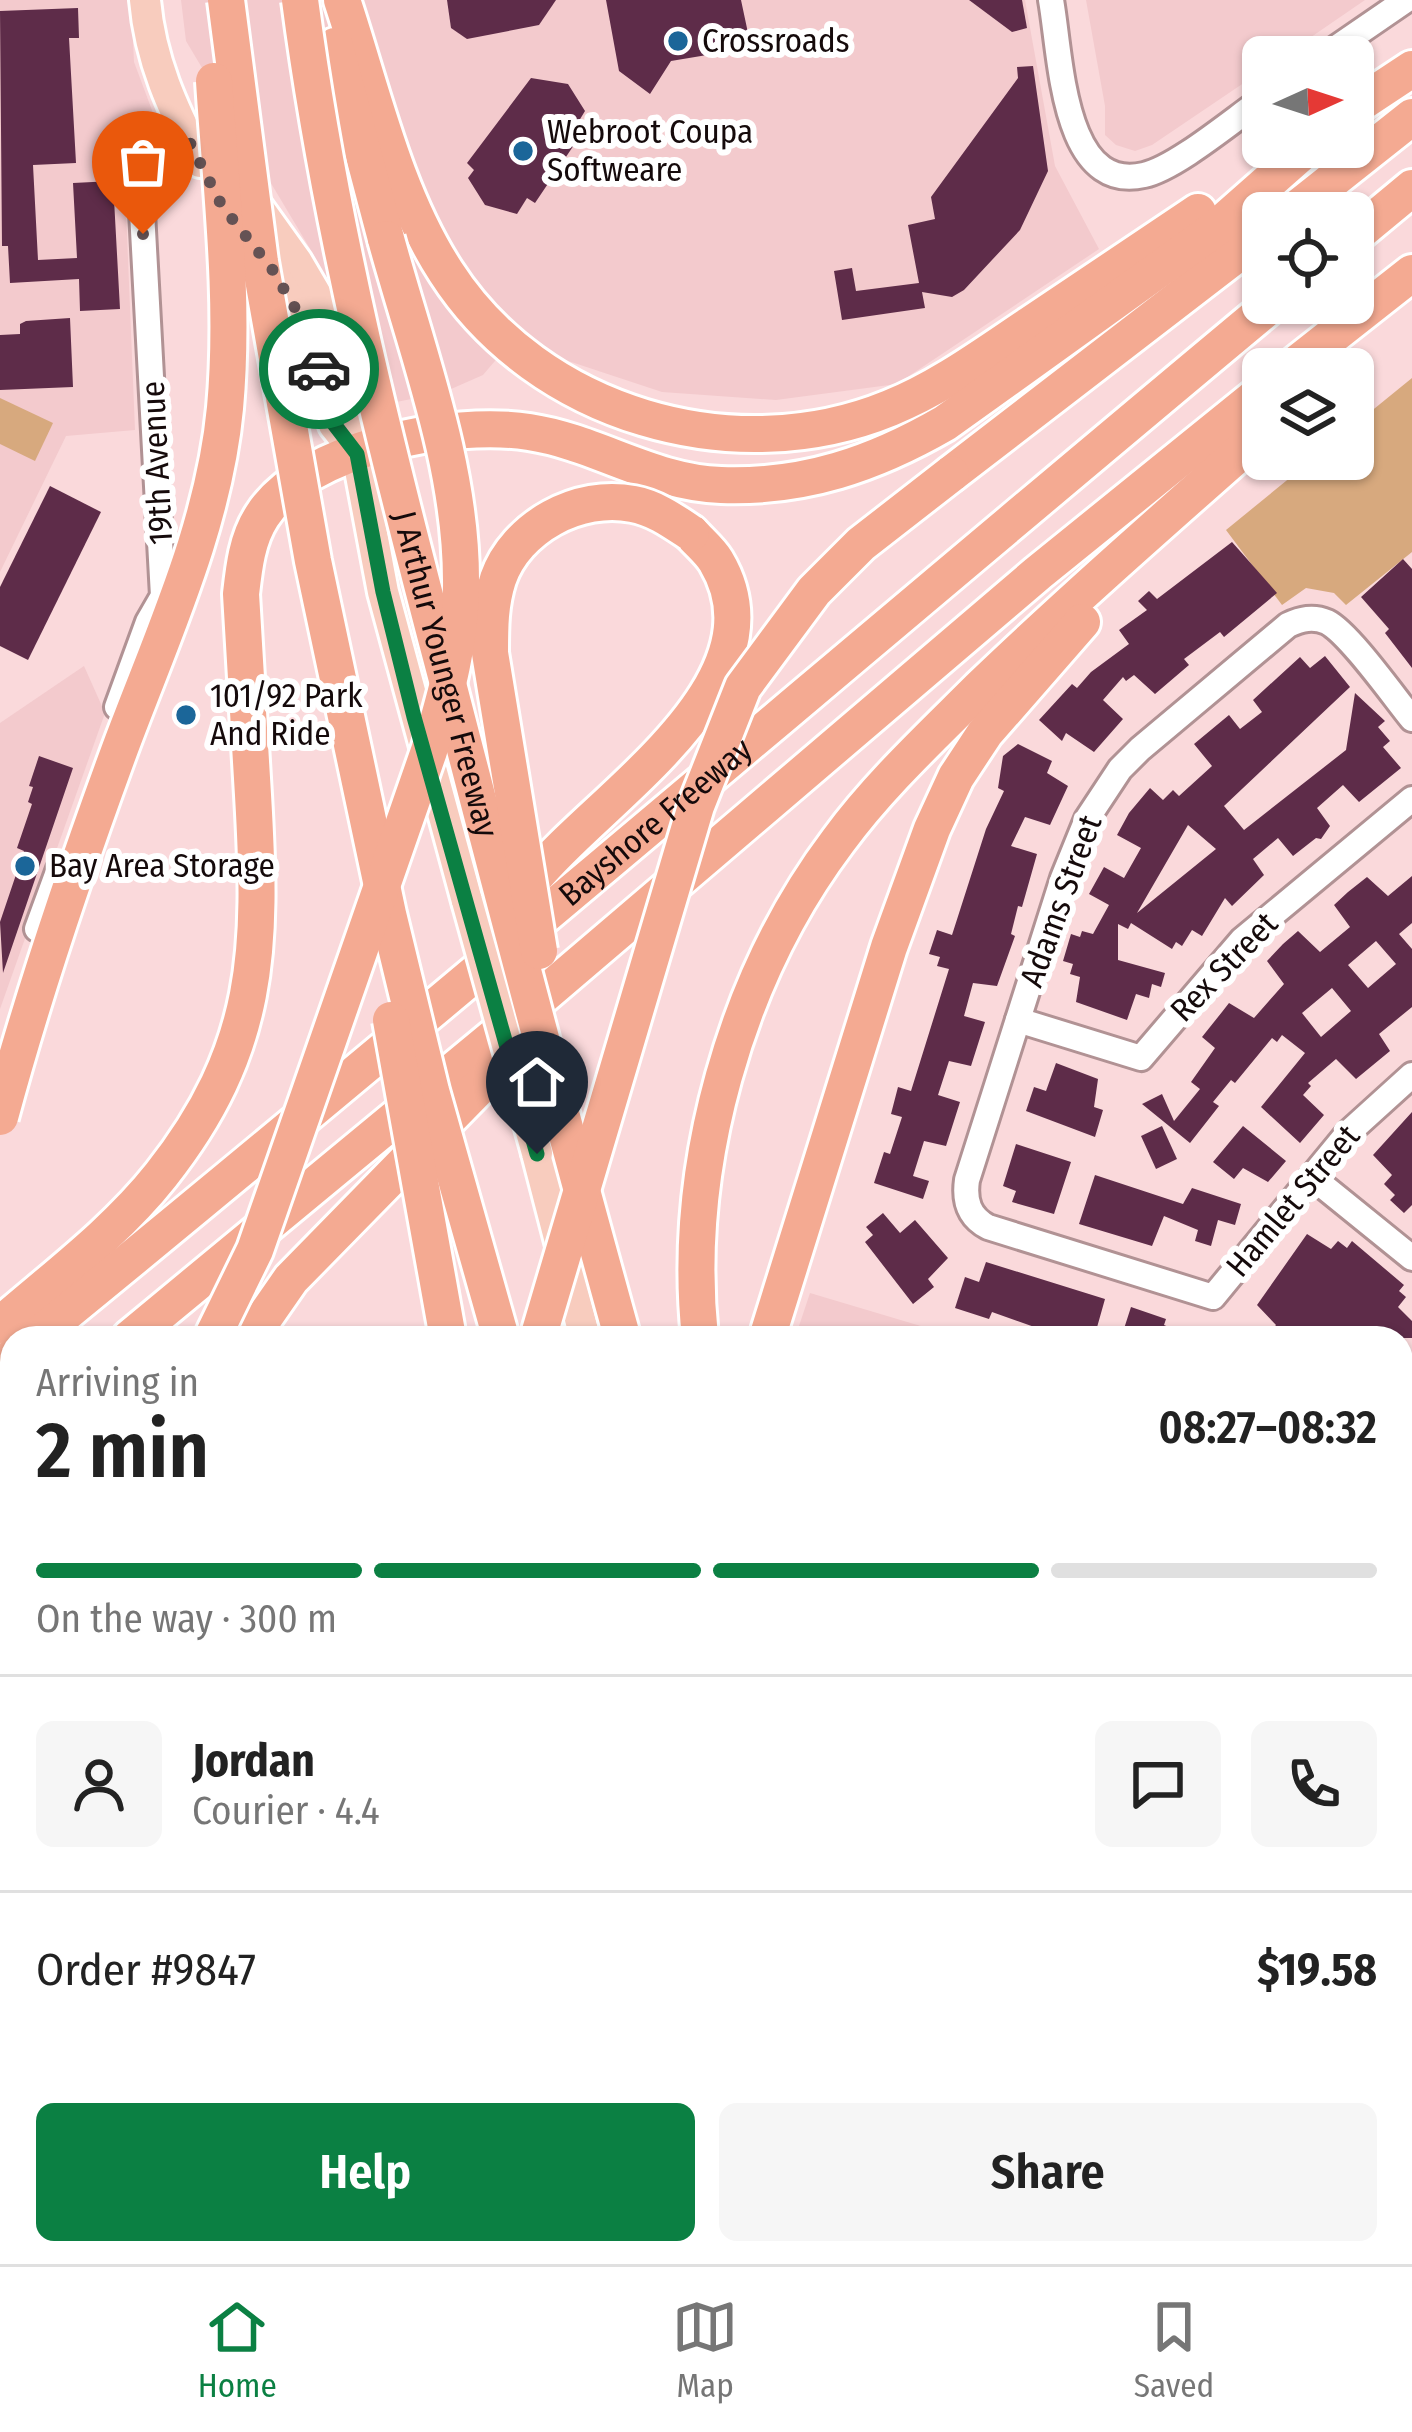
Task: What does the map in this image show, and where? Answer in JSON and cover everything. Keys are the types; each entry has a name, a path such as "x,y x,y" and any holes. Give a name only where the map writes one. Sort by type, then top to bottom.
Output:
{"highway":[{"path":"0,1117 63,905 194,550 212,482 225,410 229,339 209,0"},
{"path":"226,0 283,410 431,1091 498,1326"},
{"name":"J Arthur Younger Freeway","path":"300,0 328,177 370,377 542,1049 607,1326"},
{"path":"218,1326 255,1250 430,751 446,696 461,582 455,508 442,443 324,0"},
{"path":"342,0 417,215 445,271 472,308 521,354 571,390 619,411 678,426 740,436 789,434 888,409 931,389 1264,168"},
{"path":"1374,94 1412,69"},
{"path":"1317,192 1412,117"},
{"path":"0,1325 158,1179 214,1094 231,1056 247,1006 259,900 242,594 246,554 260,518 281,492 357,454 427,434 491,429 530,432 575,444 682,482 755,485 836,474 905,446 945,423 1215,229 1284,168"},
{"path":"1374,220 1412,188"},
{"path":"542,1326 696,806 743,687 814,591 861,544 1242,250"},
{"path":"1317,348 1412,273"},
{"path":"1353,348 1412,293"},
{"name":"Bayshore Freeway","path":"50,1326 588,883 944,575 1249,324"},
{"name":"Bayshore Freeway","path":"145,1326 500,1033 1056,558 1242,408"},
{"path":"699,1326 695,1240 719,1101 769,956 837,842 914,754 1049,622 1242,451"},
{"path":"770,1326 889,947 956,777 1014,695 1242,454"},
{"path":"486,965 529,888 534,878 654,761 709,691 725,658 731,623 728,593 716,561 691,533 665,515 633,503 570,508 542,523 517,546 499,575 489,613 490,653 529,888 547,998 608,1326"},
{"path":"348,726 377,941 446,1326"},
{"path":"258,1326 320,1248 710,853"}],"main road":[{"path":"145,0 156,66 190,143 244,188 297,262 327,313 346,366 358,418 357,454 387,609 537,1154 606,1326"}],"street":[{"path":"1051,0 1076,136 1102,172 1143,176 1165,167 1242,114"},
{"path":"1354,36 1406,0"},
{"name":"19th Avenue","path":"37,929 148,622 163,596 142,212 148,187 190,143"},
{"name":"Adams Street","path":"968,1207 967,1180 1074,848 1120,770 1288,625 1314,619 1337,629 1412,719"},
{"name":"Rex Street","path":"1018,1020 1141,1058 1242,940 1412,799"},
{"name":"Hamlet Street","path":"968,1207 988,1227 1213,1297 1348,1132 1412,1075"},
{"path":"1312,1177 1412,1258"}],"shaded area":[{"path":"0,0 131,0 134,62 162,137 126,210 135,430 66,436 0,572"},
{"path":"181,0 1025,0 1055,166 1099,249 897,384 776,400 662,392 538,351 518,334 483,375 442,393 386,404 315,257 186,41"},
{"path":"1086,0 1365,0 1313,36 1242,36 1242,84 1152,145 1135,151 1116,145 1105,135 1105,106"},
{"path":"1412,378 1412,552 1346,605 1334,593 1306,588 1282,605 1226,530 1287,480 1374,480 1374,409"},
{"path":"0,398 53,423 35,461 0,444"},
{"name":"Bay Area Storage","path":"84,666 105,713 0,1009 0,723"},
{"path":"810,1293 921,1326 799,1326"}],"building":[{"path":"447,0 556,0 539,25 467,39 451,28"},
{"name":"Crossroads","path":"606,0 741,0 748,33 737,50 671,61 650,94 619,71"},
{"path":"969,0 1022,0 1027,28 1012,32"},
{"path":"78,8 79,38 69,38 76,163 33,165 38,260 77,258 73,183 113,181 120,309 80,311 79,279 10,283 8,246 2,246 0,11"},
{"path":"1033,66 1048,171 1020,230 952,297 922,292 925,308 842,320 834,271 852,268 856,291 919,283 908,225 935,219 931,197 1018,78 1017,67"},
{"name":"Webroot Coupa Softweare","path":"531,78 568,84 585,111 571,134 578,139 535,203 527,198 517,214 485,205 468,178 474,170 467,163"},
{"path":"70,318 73,387 0,390 0,335 20,334 20,324 26,321"},
{"path":"50,486 101,512 28,660 0,646 0,587"},
{"path":"1232,542 1277,593 1224,637 1220,632 1184,659 1189,665 1155,694 1134,675 1126,681 1123,677 1103,700 1123,719 1094,752 1066,733 1062,741 1039,720 1072,684 1077,688 1129,644 1119,630 1147,610 1138,601 1149,591 1157,599"},
{"path":"1403,559 1412,569 1412,668 1385,633 1389,629 1361,597"},
{"path":"1325,656 1350,687 1224,806 1244,830 1346,750 1355,693 1385,721 1378,727 1390,741 1383,747 1401,768 1359,802 1343,785 1317,808 1330,826 1321,839 1293,856 1278,838 1253,859 1264,875 1232,906 1225,898 1202,936 1192,930 1182,946 1176,942 1172,949 1131,923 1128,929 1118,924 1118,960 1165,973 1161,987 1152,984 1149,998 1136,994 1127,1020 1076,1002 1080,977 1070,974 1073,964 1063,961 1071,934 1093,934 1109,905 1089,894 1104,867 1124,878 1141,848 1117,835 1129,813 1150,788 1163,800 1173,790 1179,796 1212,766 1194,744 1229,715 1240,729 1262,712 1253,700 1300,657 1310,668","holes":["1188,825 1216,849 1137,913"]},
{"path":"1018,744 1052,761 1047,773 1068,786 1050,825 1025,817 1011,846 1037,854 997,986 973,983 964,1016 985,1022 971,1066 949,1061 938,1095 960,1102 946,1146 924,1141 913,1176 929,1181 923,1199 874,1183 902,1117 891,1114 898,1087 911,1091 949,969 937,966 940,957 929,954 937,930 952,935 986,829 1004,791 998,788 1003,756"},
{"path":"39,756 73,768 3,973 0,922 24,851 17,848 32,804 28,802 33,787 29,786"},
{"path":"1412,876 1412,923 1399,934 1412,949 1412,1007 1379,1034 1390,1051 1356,1079 1336,1059 1308,1083 1311,1086 1303,1095 1324,1115 1300,1143 1261,1107 1305,1053 1282,1035 1277,1042 1272,1038 1235,1083 1231,1080 1213,1102 1219,1106 1190,1143 1142,1104 1162,1094 1174,1121 1200,1089 1191,1082 1215,1048 1202,1037 1229,1003 1254,1018 1284,984 1267,961 1283,944 1298,931 1320,952 1350,927 1334,905 1367,877 1388,896","holes":["1376,941 1396,964 1368,988 1348,965","1332,988 1351,1011 1321,1037 1302,1013"]},
{"path":"1056,1063 1098,1079 1094,1107 1103,1110 1095,1137 1026,1111 1034,1087 1046,1091"},
{"path":"1412,1112 1412,1205 1404,1213 1390,1200 1395,1195 1384,1184 1392,1175 1373,1155"},
{"path":"1162,1126 1177,1159 1156,1169 1141,1136"},
{"path":"1243,1126 1286,1161 1268,1182 1243,1168 1234,1179 1213,1162"},
{"path":"1016,1144 1071,1162 1054,1214 1012,1202 1016,1191 1003,1186"},
{"path":"1095,1175 1183,1204 1192,1188 1241,1204 1235,1225 1218,1220 1211,1246 1195,1241 1198,1230 1164,1216 1152,1246 1079,1224"},
{"path":"883,1213 900,1233 915,1220 948,1258 928,1279 934,1287 913,1304 865,1242 873,1235 866,1227"},
{"path":"1307,1234 1331,1249 1338,1241 1347,1248 1352,1241 1404,1285 1399,1291 1406,1297 1398,1307 1412,1326 1275,1326 1257,1305"},
{"path":"986,1262 1105,1299 1097,1326 1030,1326 992,1312 989,1319 955,1308 965,1277 979,1282"},
{"path":"1131,1307 1166,1319 1166,1326 1125,1326"}],"way so far":[{"path":"143,234 148,187 190,143 222,206 272,269 302,320 319,369"}],"place":[{"name":"Crossroads","path":"678,41"},
{"name":"Webroot Coupa Softweare","path":"523,151"},
{"name":"101/92 Park And Ride","path":"186,715"},
{"name":"Bay Area Storage","path":"25,866"}],"route":[{"path":"319,369 334,424 357,454 383,592 414,717 537,1154"}]}
